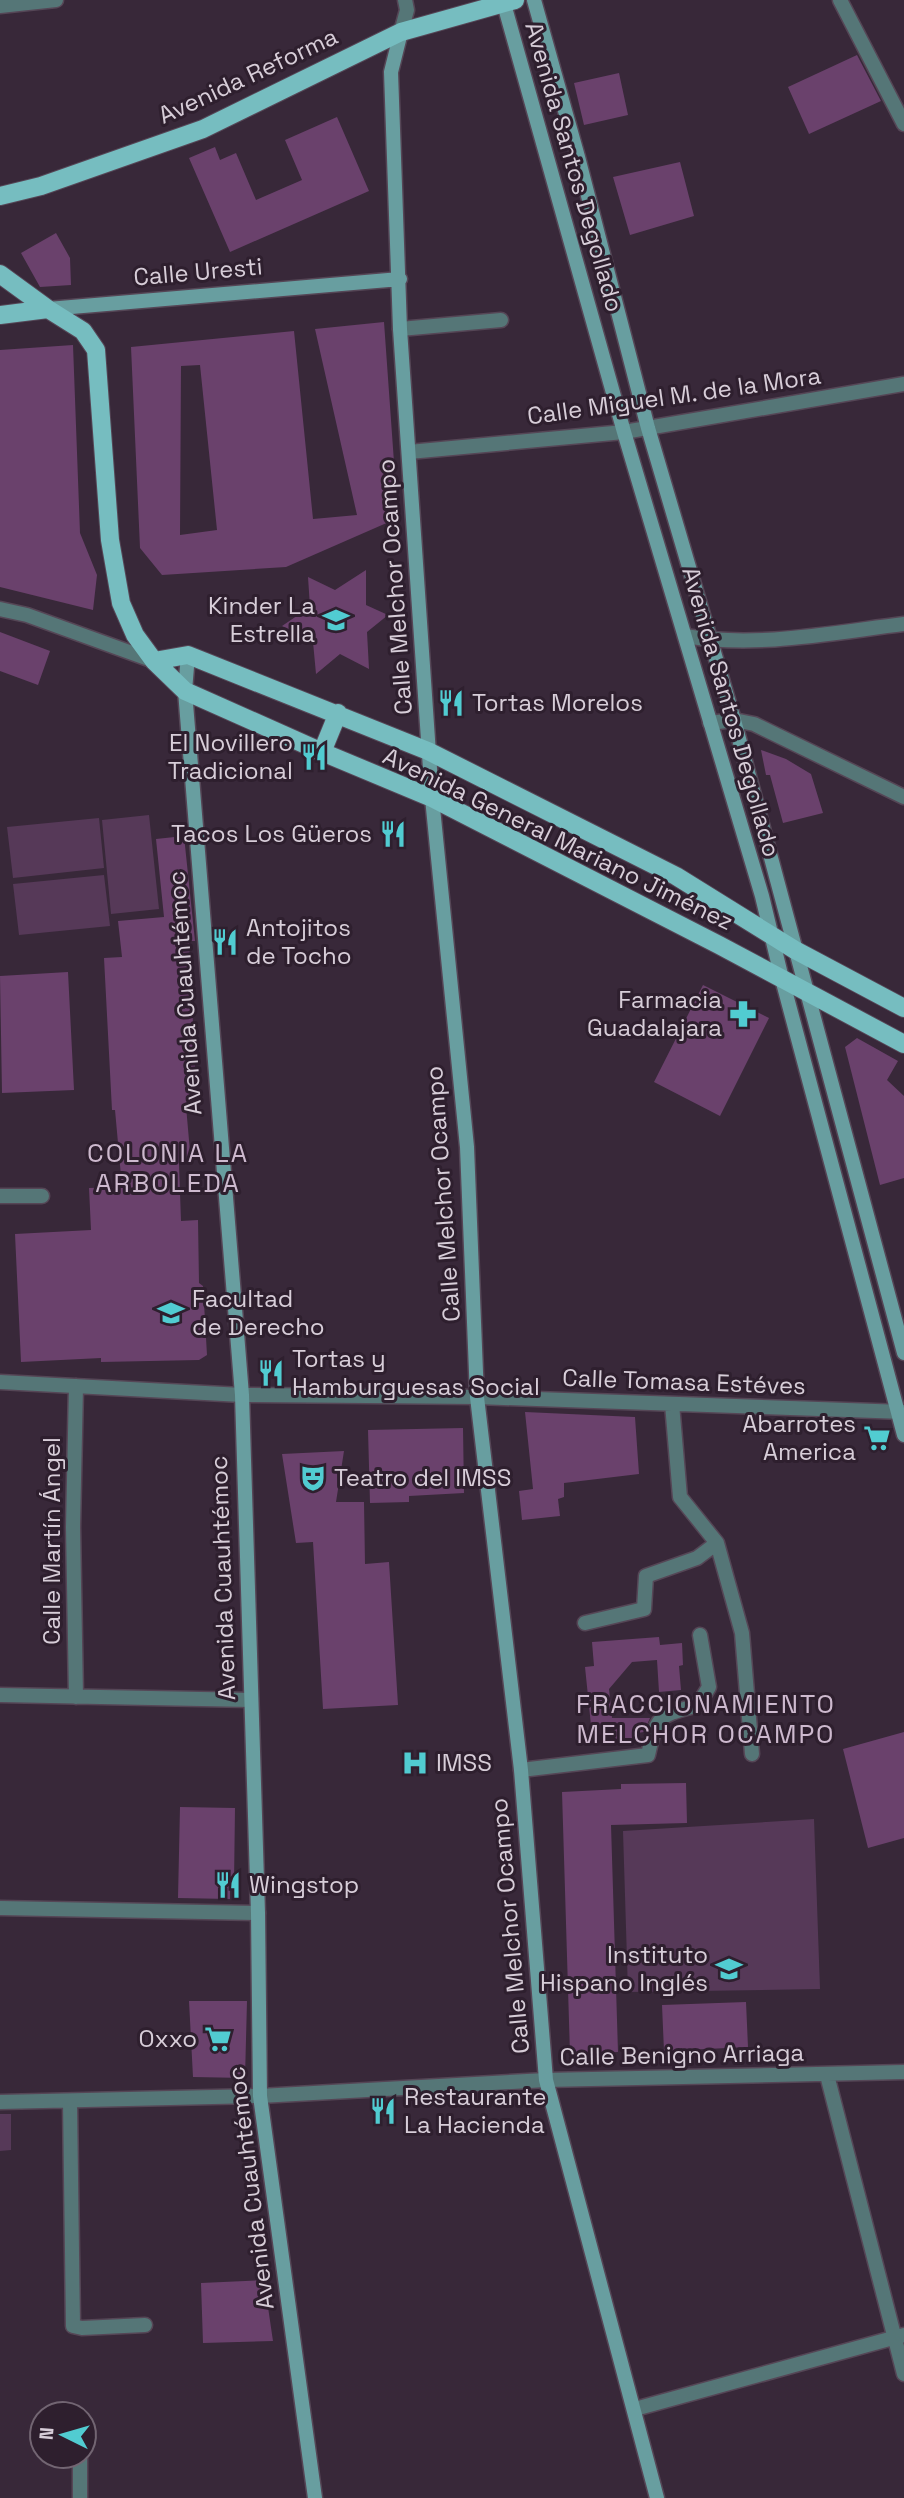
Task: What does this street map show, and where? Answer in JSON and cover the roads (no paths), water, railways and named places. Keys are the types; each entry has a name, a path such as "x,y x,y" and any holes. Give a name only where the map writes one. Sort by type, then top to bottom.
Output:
{"main road":[{"name":"Avenida Reforma","path":"0,196 41,186 203,129 401,32 510,2"},
{"path":"0,274 83,331 96,350 110,540 121,603 135,635 154,661"},
{"name":"Calle Uresti","path":"0,315 48,309"},
{"name":"Avenida General Mariano Jiménez","path":"154,661 188,655 428,751 676,876 795,950 904,1008"},
{"name":"Avenida General Mariano Jiménez","path":"154,661 185,691 432,799 904,1044"},
{"path":"322,752 338,713"}],"street":[{"path":"0,6 56,0"},
{"name":"Calle Melchor Ocampo","path":"405,0 407,10 391,72 400,329 428,751 467,1147 477,1397 521,1770 545,2080 657,2498"},
{"name":"Avenida Santos Degollado","path":"534,0 578,157 648,428 708,640 734,720 904,1353"},
{"path":"840,0 904,124"},
{"name":"Avenida Santos Degollado","path":"510,2 624,432 762,896 782,979 901,1412 904,1435"},
{"name":"Calle Uresti","path":"48,309 400,279"},
{"path":"400,329 501,320"},
{"name":"Calle Miguel M. de la Mora","path":"409,452 624,432 904,384"},
{"name":"Avenida General Mariano Jiménez","path":"0,609 27,615 154,661"},
{"path":"685,636 708,640 775,640 904,624"},
{"name":"Avenida Cuauhtémoc","path":"188,655 185,691 242,1395 258,1913 260,2096 315,2498"},
{"path":"710,723 734,720 754,724 904,797"},
{"path":"0,1196 42,1196"},
{"name":"Calle Tomasa Estéves","path":"0,1382 242,1395 477,1397 901,1412"},
{"name":"Calle Martín Ángel","path":"76,1386 73,1527 76,1696"},
{"path":"672,1404 680,1497 718,1543 742,1633 752,1754"},
{"path":"585,1623 644,1609 646,1576 697,1559 718,1543"},
{"path":"521,1770 649,1755 654,1726 666,1714 698,1704 709,1686 701,1635"},
{"path":"0,1695 251,1700"},
{"path":"0,1908 258,1913"},
{"name":"Calle Benigno Arriaga","path":"0,2102 260,2096 545,2080 904,2072"},
{"path":"827,2075 899,2337 904,2374"},
{"path":"70,2102 73,2326 82,2328 145,2325"},
{"path":"635,2409 899,2337"},
{"path":"80,2470 80,2498"}],"place":[{"name":"Kinder La Estrella","path":"336,620"},
{"name":"Tortas Morelos","path":"451,703"},
{"name":"El Novillero Tradicional","path":"314,757"},
{"name":"Tacos Los Güeros","path":"393,834"},
{"name":"Antojitos de Tocho","path":"225,942"},
{"name":"Farmacia Guadalajara","path":"743,1014"},
{"name":"Facultad de Derecho","path":"171,1313"},
{"name":"Tortas y Hamburguesas Social","path":"271,1373"},
{"name":"Abarrotes America","path":"877,1438"},
{"name":"Teatro del IMSS","path":"313,1478"},
{"name":"IMSS","path":"415,1763"},
{"name":"Wingstop","path":"228,1885"},
{"name":"Instituto Hispano Inglés","path":"729,1969"},
{"name":"Oxxo","path":"218,2039"},
{"name":"Restaurante La Hacienda","path":"383,2111"}],"district":[{"name":"COLONIA LA ARBOLEDA","path":"168,1168"},
{"name":"FRACCIONAMIENTO MELCHOR OCAMPO","path":"706,1719"}]}
